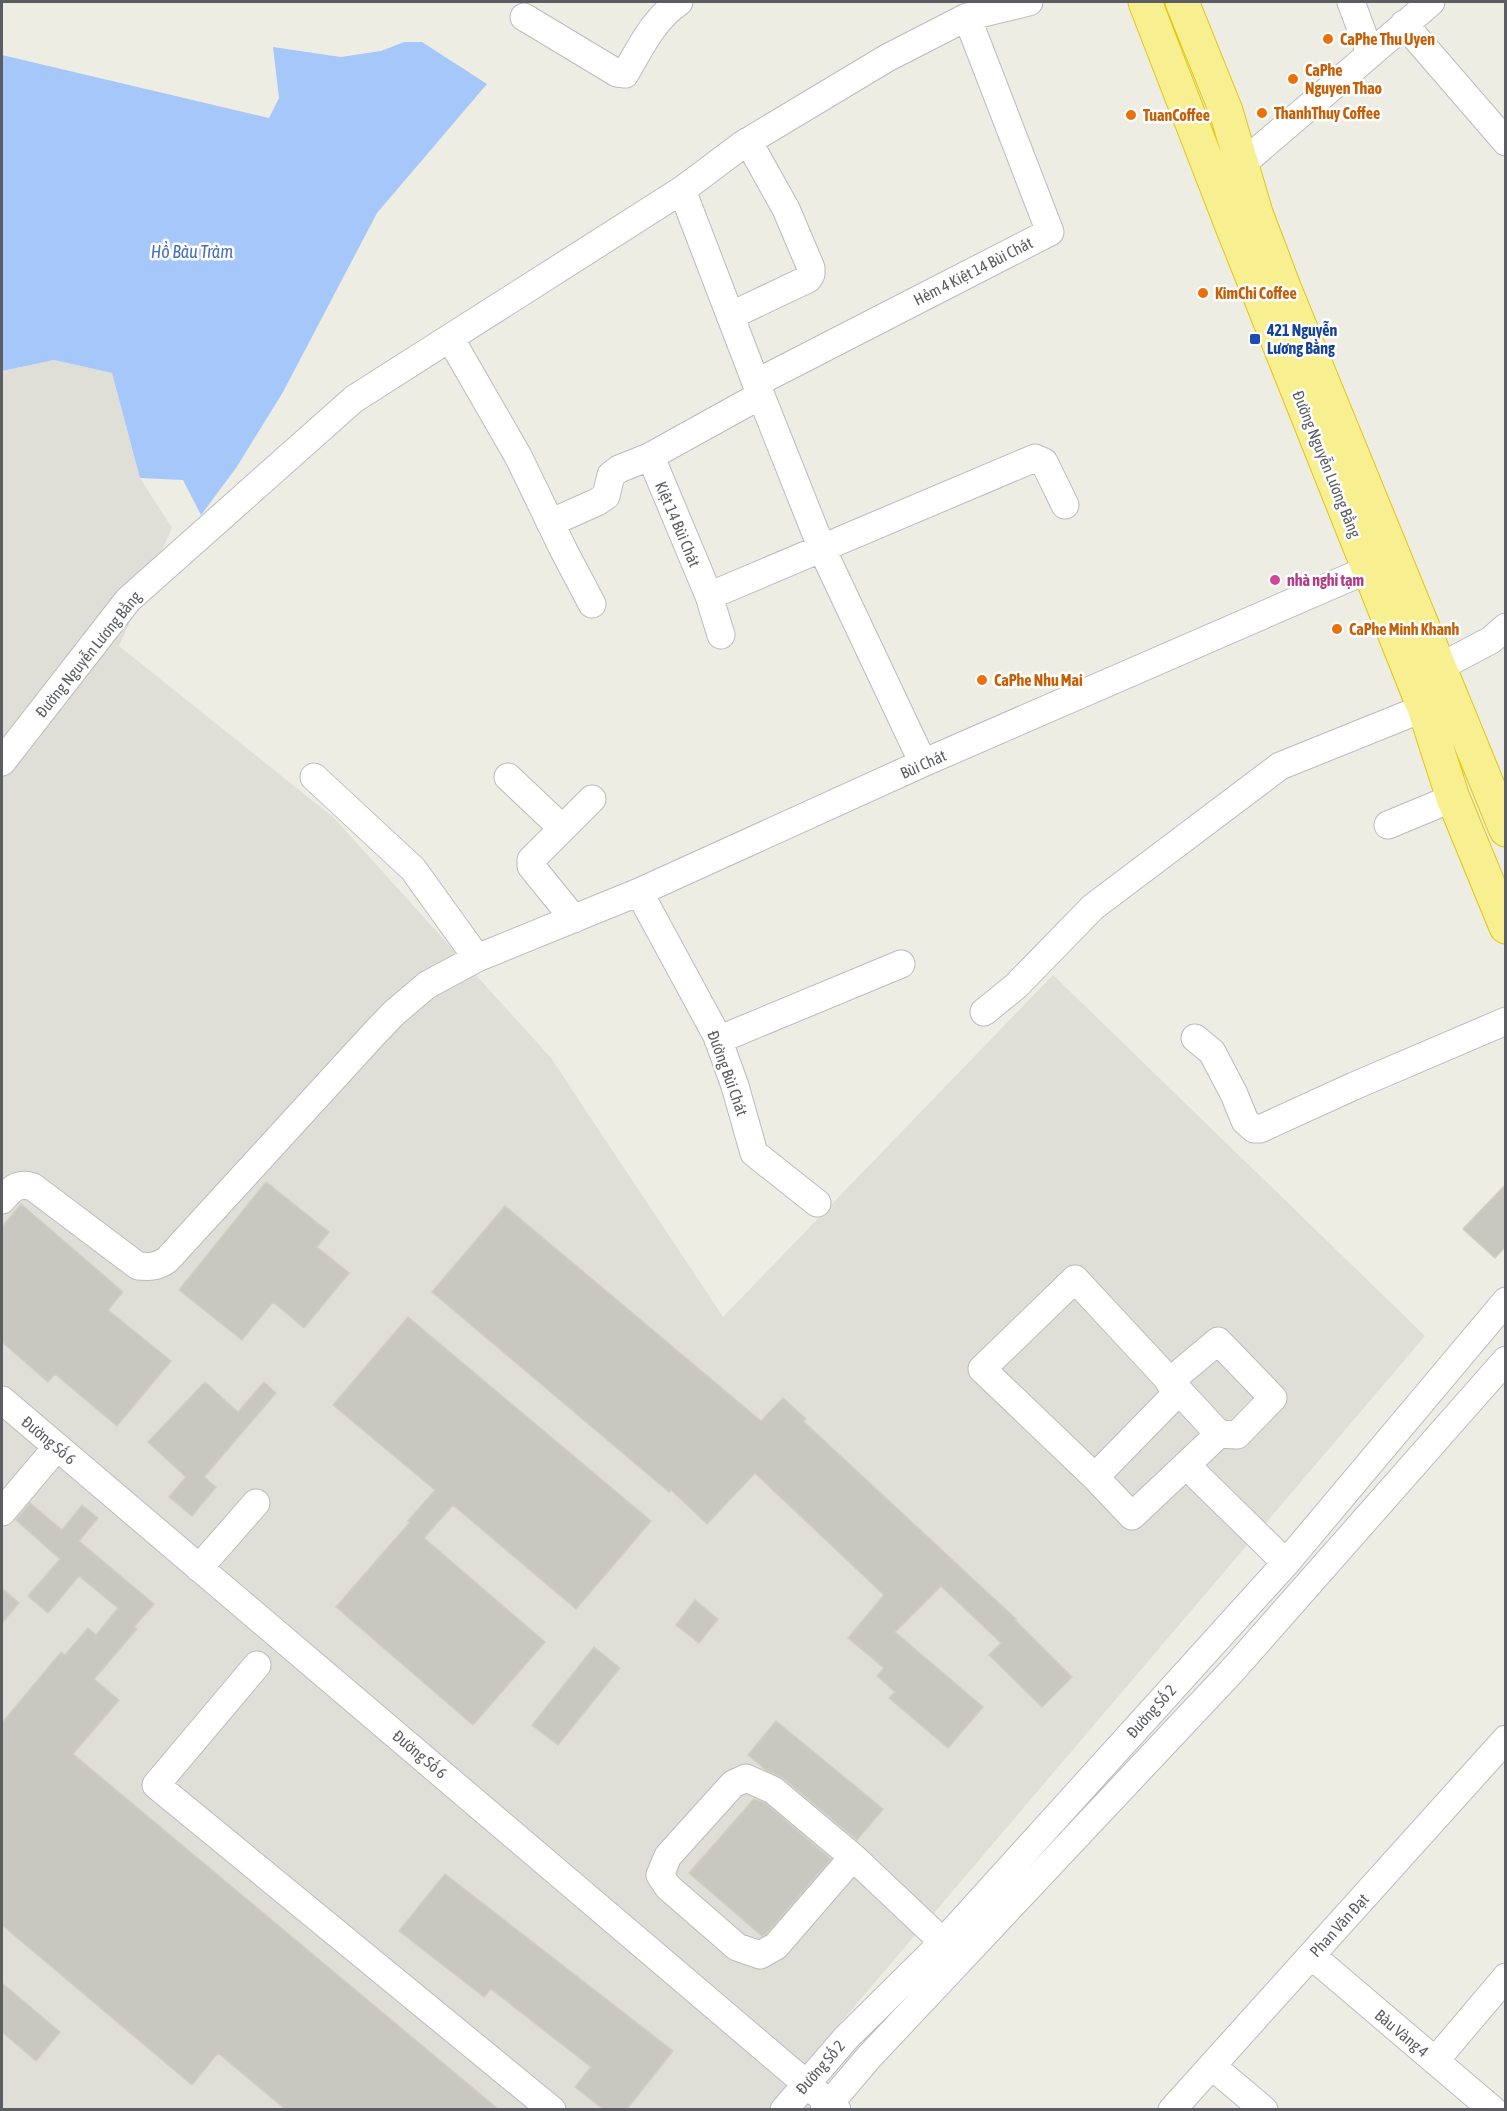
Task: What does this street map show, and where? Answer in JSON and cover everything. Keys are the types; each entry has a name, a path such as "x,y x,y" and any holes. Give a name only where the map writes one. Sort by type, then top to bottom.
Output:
{"highway":[{"name":"Đường Nguyễn Lương Bằng","path":"1145,2 1213,179 1424,708 1453,798 1506,927"},
{"name":"Đường Nguyễn Lương Bằng","path":"1182,2 1226,111 1256,213 1284,287 1506,830"}],"street":[{"path":"524,17 617,73 625,74 650,30 679,2"},
{"name":"Đường Nguyễn Lương Bằng","path":"2,762 128,600 354,399 681,189 748,141 887,58 967,17 1029,2"},
{"path":"1351,2 1370,53"},
{"path":"1213,179 1242,164 1431,2"},
{"name":"Hẻm 4 Kiệt 14 Bùi Chát","path":"758,389 1050,232 967,17"},
{"path":"1404,24 1506,142"},
{"path":"730,316 808,279 811,274 807,258 786,210 748,141"},
{"path":"681,189 822,549 923,763"},
{"path":"450,338 518,456 592,604"},
{"path":"550,523 606,496 611,475 619,469 649,457 758,389"},
{"name":"Kiệt 14 Bùi Chát","path":"649,457 709,597 721,635"},
{"path":"709,597 1035,458 1044,462 1065,505"},
{"name":"Bùi Chát","path":"2,1200 11,1189 18,1185 25,1184 33,1187 138,1266 159,1265 167,1260 394,1013 427,985 477,958 639,892 923,763 1369,569"},
{"path":"1440,667 1484,644 1506,627"},
{"path":"984,1012 1016,986 1093,907 1280,766 1424,708"},
{"path":"315,777 412,869 477,958"},
{"path":"508,777 562,828"},
{"path":"1388,825 1453,798"},
{"path":"574,919 530,863 533,856 592,799"},
{"name":"Đường Bùi Chát","path":"639,892 718,1040 735,1086 754,1153 817,1203"},
{"path":"718,1040 901,964"},
{"path":"1195,1038 1212,1052 1245,1121 1254,1129 1260,1129 1506,1021"},
{"path":"1095,1477 1174,1387 1218,1341 1273,1398 1237,1435 1219,1434 1174,1387 1075,1279 982,1369 1095,1477 1132,1516 1219,1434"},
{"name":"Đường Số 2","path":"784,2109 846,2037 943,1942 1286,1563 1506,1301"},
{"name":"Đường Số 2","path":"830,2107 877,2048 1239,1663 1506,1360"},
{"name":"Đường Số 6","path":"6,1413 57,1447 807,2082 830,2107"},
{"path":"2,1512 57,1447"},
{"path":"1186,1465 1286,1563"},
{"path":"200,1568 256,1503"},
{"path":"1216,1641 1239,1663"},
{"path":"257,1665 156,1785 552,2109"},
{"name":"Phan Văn Đạt","path":"1172,2109 1506,1739"},
{"path":"853,1857 776,1946 760,1955 737,1947 668,1887 660,1875 668,1856 733,1784 746,1778 773,1790 853,1857 943,1942"},
{"name":"Bàu Vàng 4","path":"1312,1956 1493,2109"},
{"path":"1435,2061 1506,1977"},
{"path":"1212,2066 1264,2109"}],"shaded area":[{"path":"54,360 112,373 140,478 172,528 119,646 334,818 551,1058 723,1317 1053,975 1425,1336 790,2082 819,2109 2,2109 2,371"}],"water":[{"name":"Hồ Bàu Tràm","path":"404,42 422,42 487,84 377,213 283,392 236,468 201,515 183,480 140,478 112,373 54,360 2,371 2,55 269,118 279,98 273,47 341,57 381,51"}],"building":[{"path":"266,1182 329,1232 317,1247 349,1273 304,1328 273,1302 242,1340 179,1290"},
{"path":"1506,1184 1506,1246 1495,1258 1463,1229"},
{"path":"21,1204 123,1292 108,1310 171,1361 117,1426 55,1374 48,1382 2,1342 2,1227"},
{"path":"505,1206 761,1421 783,1398 806,1419 803,1421 1016,1619 1072,1677 1042,1707 989,1655 1001,1643 941,1586 895,1632 983,1707 948,1748 889,1698 895,1692 877,1676 884,1668 848,1638 884,1595 755,1473 707,1524 671,1490 669,1492 432,1292"},
{"path":"408,1317 651,1521 576,1609 453,1505 424,1538 545,1642 473,1725 336,1607 435,1490 333,1405"},
{"path":"205,1382 238,1412 264,1382 276,1393 204,1477 216,1487 192,1516 169,1497 186,1477 148,1442"},
{"path":"30,1503 62,1530 82,1505 98,1518 79,1541 154,1604 134,1627 137,1629 94,1679 119,1700 73,1754 498,2109 285,2109 218,2053 192,2085 2,1925 2,1723 61,1652 65,1655 88,1628 96,1635 118,1608 79,1576 48,1613 28,1596 60,1559 16,1520"},
{"path":"2,1588 19,1603 2,1623"},
{"path":"695,1600 718,1619 699,1643 676,1625"},
{"path":"594,1647 620,1668 558,1745 532,1725"},
{"path":"776,1721 883,1809 857,1840 783,1778 766,1770 748,1755"},
{"path":"754,1799 765,1803 831,1859 762,1936 689,1873"},
{"path":"445,1874 673,2051 627,2109 603,2109 575,2087 591,2067 491,1989 484,1997 399,1931"},
{"path":"2,1983 60,2032 36,2061 2,2032"}],"place":[{"name":"CaPhe Thu Uyen","path":"1328,39"},
{"name":"CaPhe Nguyen Thao","path":"1293,79"},
{"name":"ThanhThuy Coffee","path":"1262,113"},
{"name":"TuanCoffee","path":"1131,115"},
{"name":"KimChi Coffee","path":"1203,293"},
{"name":"421 Nguyễn Lương Bằng","path":"1255,339"},
{"name":"nhà nghỉ tạm","path":"1275,580"},
{"name":"CaPhe Minh Khanh","path":"1337,629"},
{"name":"CaPhe Nhu Mai","path":"982,680"}]}
